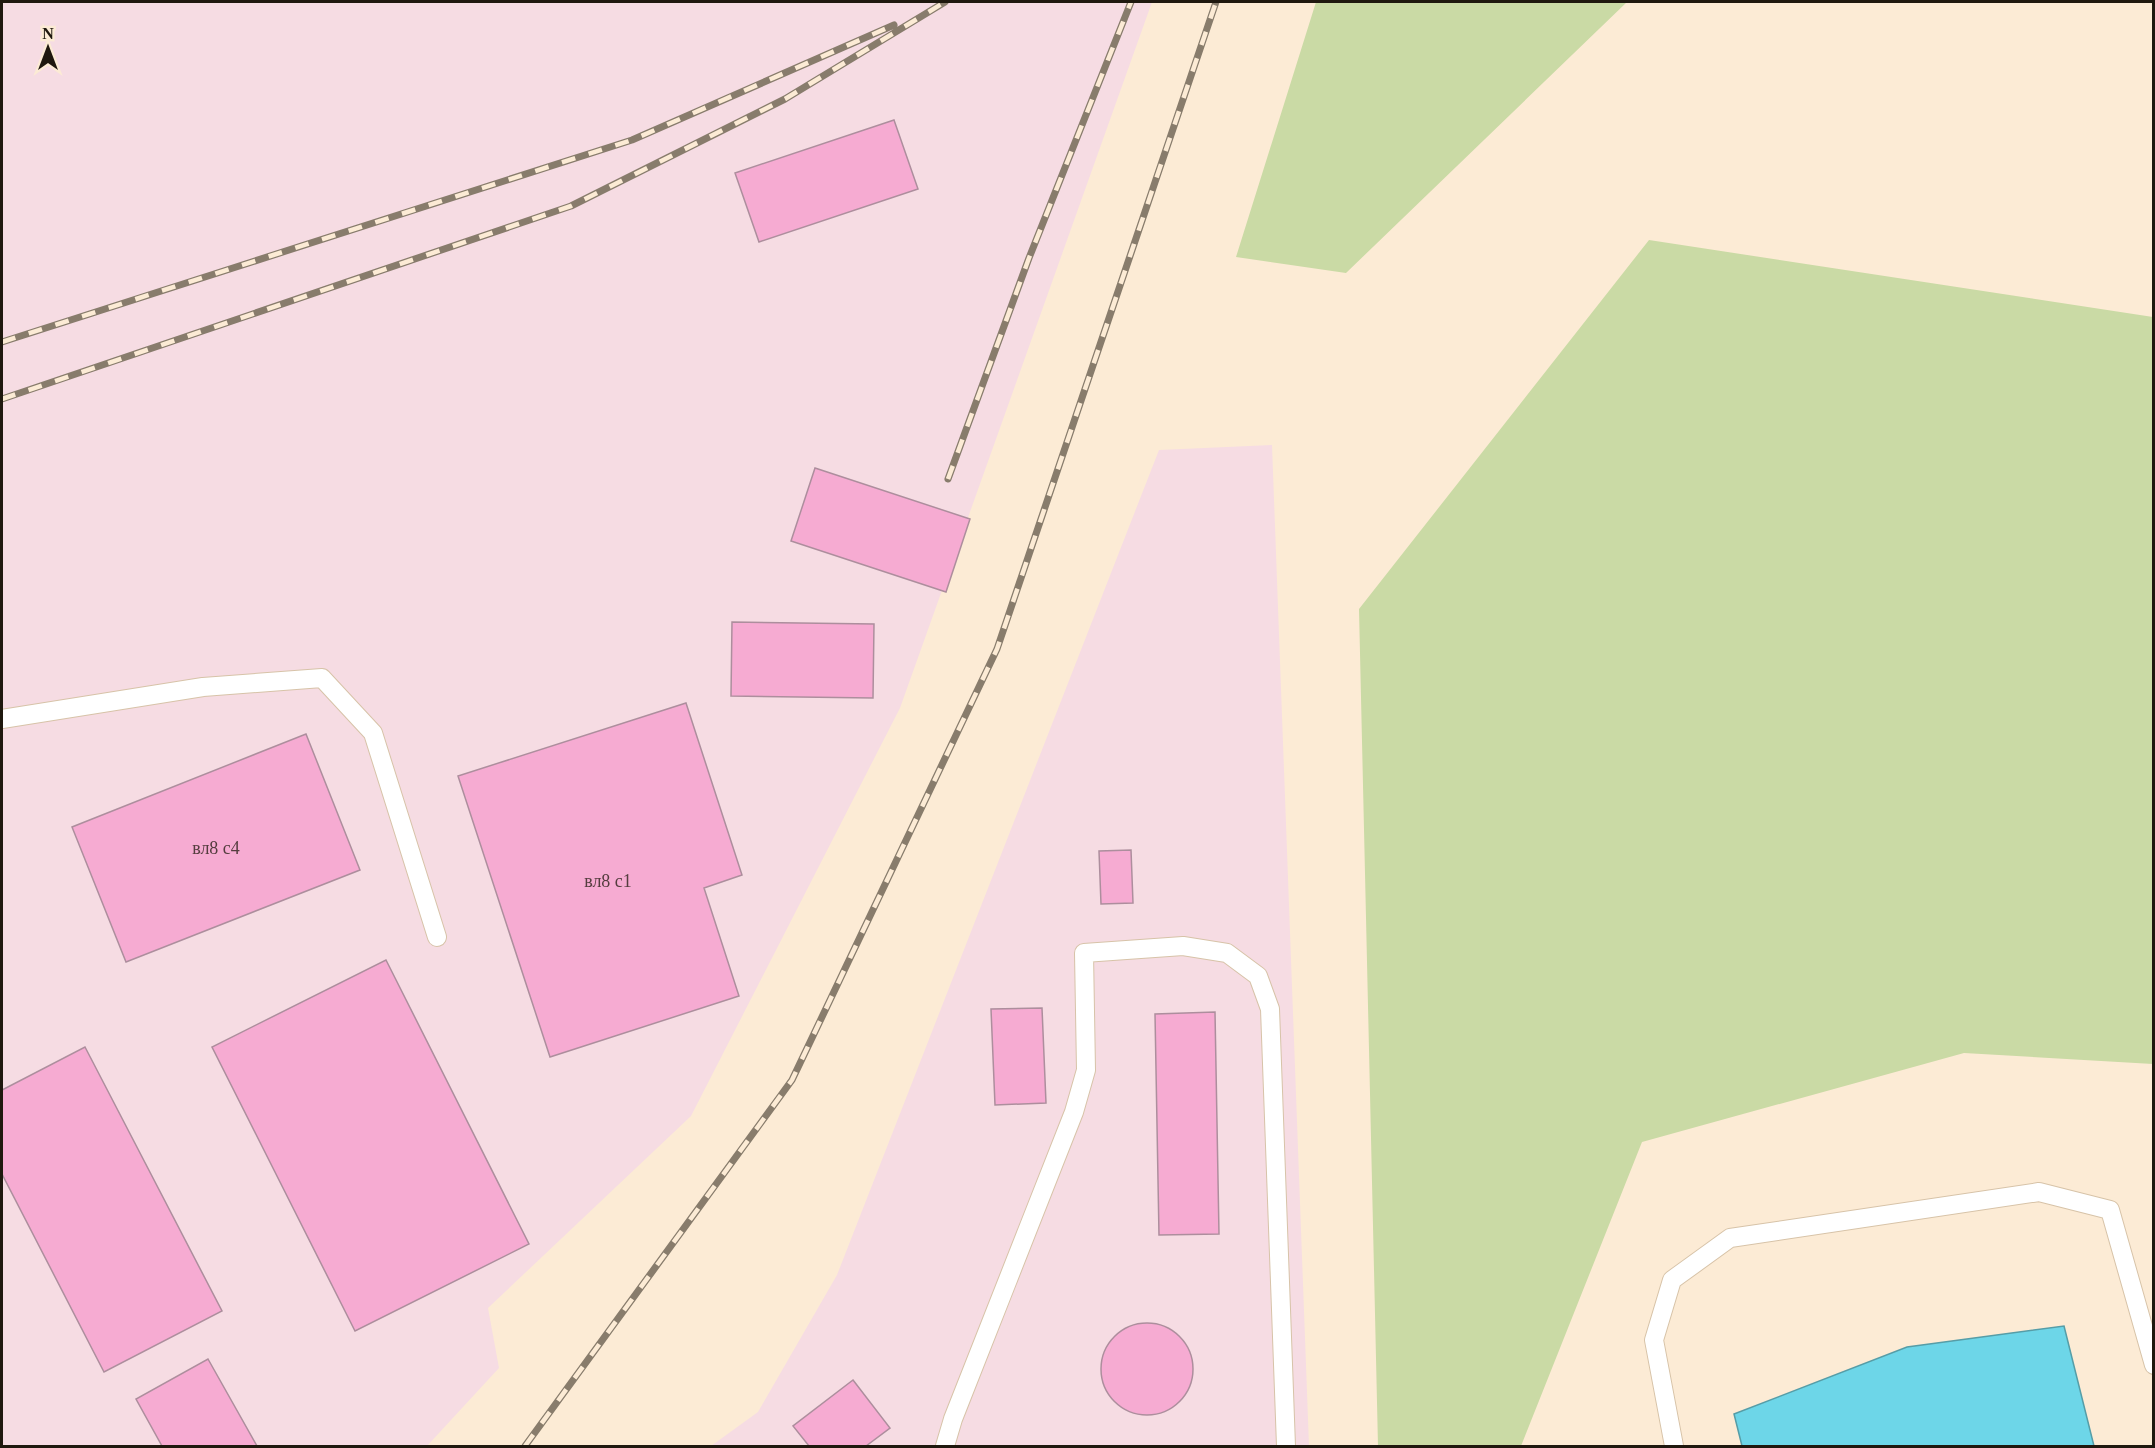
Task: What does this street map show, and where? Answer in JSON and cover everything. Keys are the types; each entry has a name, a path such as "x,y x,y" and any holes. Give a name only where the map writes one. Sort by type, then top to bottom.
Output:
{"lane":[{"path":"2,719 203,687 322,678 373,733 437,937"},
{"path":"945,1446 953,1419 1074,1112 1086,1070 1084,953 1183,946 1227,953 1258,976 1270,1009 1286,1446"},
{"path":"1674,1446 1654,1340 1672,1280 1730,1238 2039,1192 2110,1210 2154,1365"}],"shaded area":[{"path":"2,2 1152,2 900,708 691,1116 488,1308 499,1368 427,1446 2,1446"},
{"path":"1272,445 1309,1446 711,1446 758,1412 837,1275 1159,450"}],"green space":[{"path":"1316,2 1627,2 1346,273 1236,257"},
{"path":"1649,240 2153,317 2153,1064 1964,1053 1642,1142 1521,1446 1378,1446 1359,609"}],"water":[{"path":"2064,1326 2094,1446 1742,1446 1734,1414 1907,1347"}],"building":[{"path":"894,120 918,189 759,242 735,173"},
{"path":"815,468 970,519 946,592 791,541"},
{"path":"732,622 874,624 873,698 731,696"},
{"path":"686,703 742,875 704,888 739,996 550,1057 458,776"},
{"path":"306,734 360,870 126,962 72,827"},
{"path":"1131,850 1133,903 1101,904 1099,851"},
{"path":"386,960 529,1244 355,1331 212,1047"},
{"path":"1042,1008 1046,1103 995,1105 991,1009"},
{"path":"1215,1012 1219,1234 1159,1235 1155,1014"},
{"path":"85,1047 222,1311 104,1372 2,1174 2,1090"},
{"path":"1147,1323 1164,1327 1179,1337 1189,1352 1193,1369 1189,1386 1179,1401 1164,1411 1147,1415 1130,1411 1115,1401 1105,1386 1101,1369 1105,1352 1115,1337 1130,1327"},
{"path":"208,1359 257,1446 162,1446 136,1399"},
{"path":"853,1380 890,1428 866,1446 809,1446 793,1426"}],"railway":[{"path":"2,399 571,206 785,99 945,2"},
{"path":"948,479 1029,258 1131,2"},
{"path":"525,1446 792,1080 997,649 1216,2"},
{"path":"2,342 632,140 894,25"}]}
